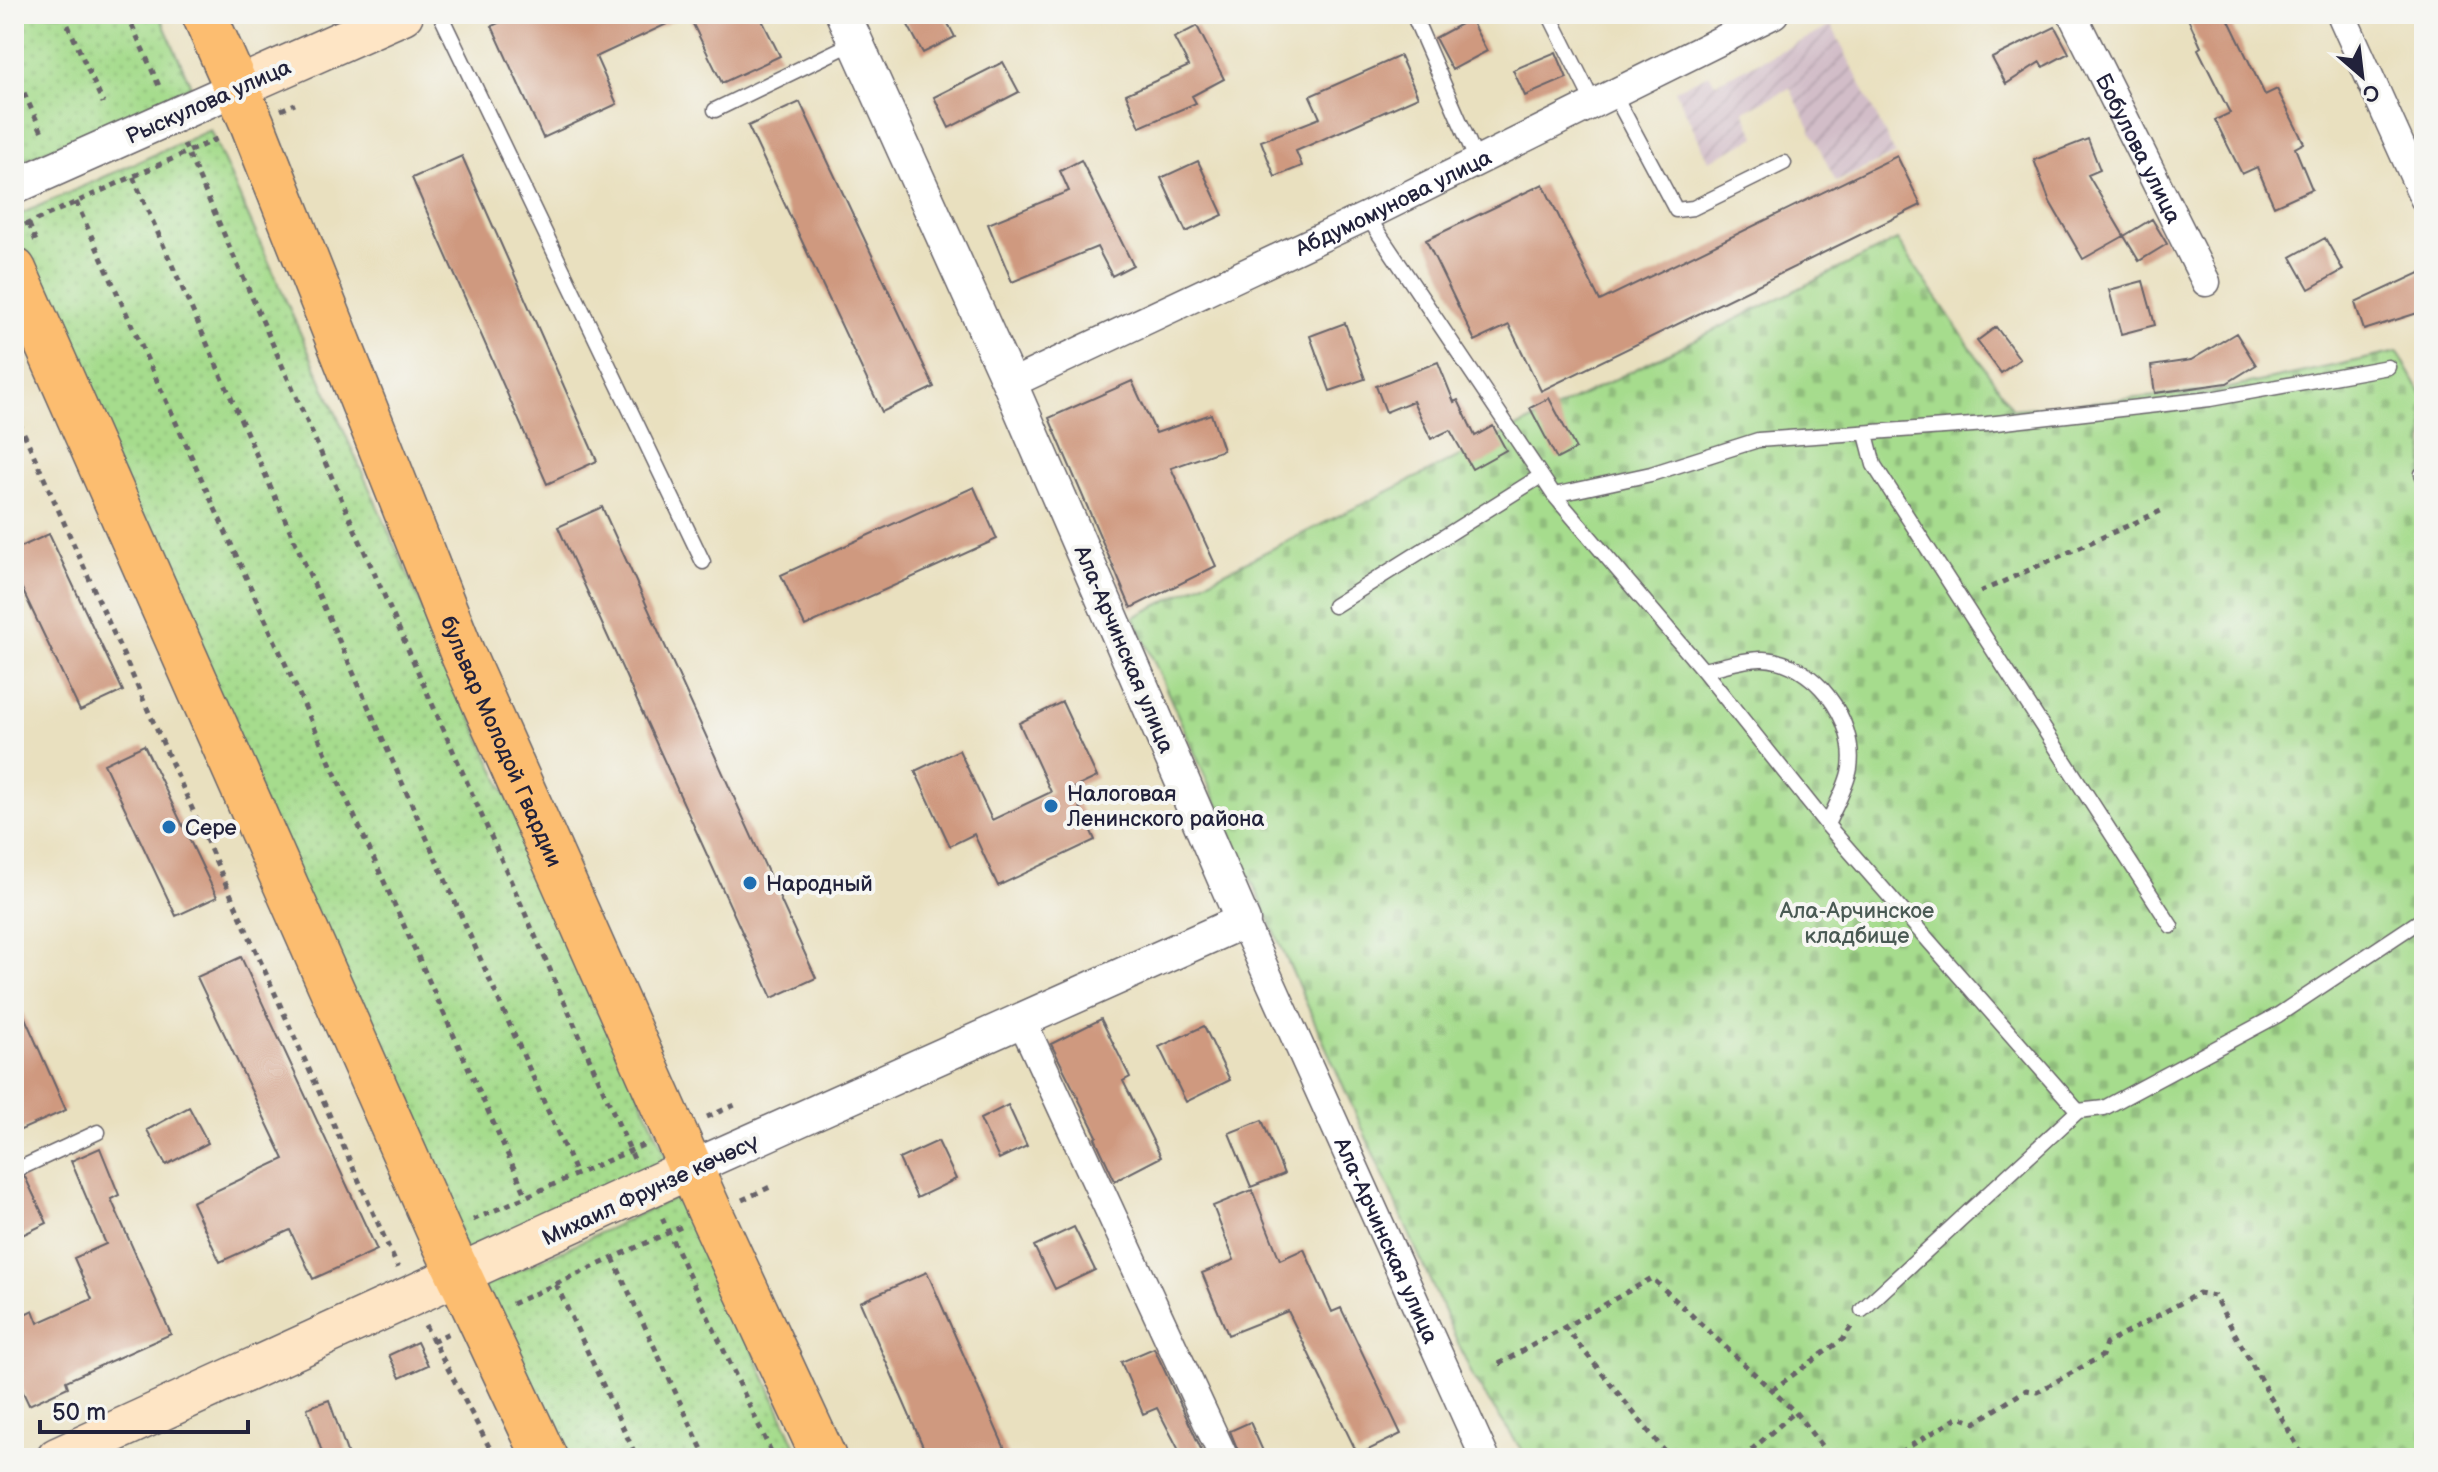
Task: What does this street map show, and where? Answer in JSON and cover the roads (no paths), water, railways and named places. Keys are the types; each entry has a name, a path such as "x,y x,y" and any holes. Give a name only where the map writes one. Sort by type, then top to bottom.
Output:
{"main road":[{"name":"бульвар Молодой Гвардии","path":"204,14 244,106 463,655 824,1458"},
{"name":"Рыскулова улица","path":"244,106 403,14"},
{"path":"14,270 459,1276 545,1458"},
{"name":"Михаил Фрунзе көчөсү","path":"57,1458 459,1276 684,1149"}],"street":[{"name":"Абдумомунова улица","path":"1010,384 1367,216 1774,14"},
{"name":"Бобулова улица","path":"2072,14 2206,282"},
{"path":"2341,14 2424,198"},
{"name":"Ала-Арчинская улица","path":"849,28 1010,384 1243,921 1485,1458"},
{"name":"Рыскулова улица","path":"14,187 244,106"},
{"name":"Михаил Фрунзе көчөсү","path":"684,1149 1022,1021 1243,921"},
{"path":"1022,1021 1224,1458"}],"lane":[{"path":"440,14 703,562"},
{"path":"1413,14 1477,161"},
{"path":"1549,14 1676,210 1693,208 1784,163"},
{"path":"715,110 849,28"},
{"path":"1367,216 1554,495 1703,670 1827,825 2078,1111"},
{"path":"1554,495 1651,474 1758,440 1866,434 2210,399 2388,367"},
{"path":"1866,434 1874,465 2171,926"},
{"path":"1334,606 1541,476"},
{"path":"1703,670 1764,658 1797,670 1825,690 1845,722 1850,767 1827,825"},
{"path":"1862,1310 2078,1111 2104,1108 2278,1015 2424,918"},
{"path":"14,1171 98,1132"}],"place":[{"name":"Налоговая Ленинского района","path":"1051,806"},
{"name":"Сере","path":"169,827"},
{"name":"Народный","path":"750,883"}],"park label":[{"name":"Ала-Арчинское кладбище","path":"1857,922"}]}
